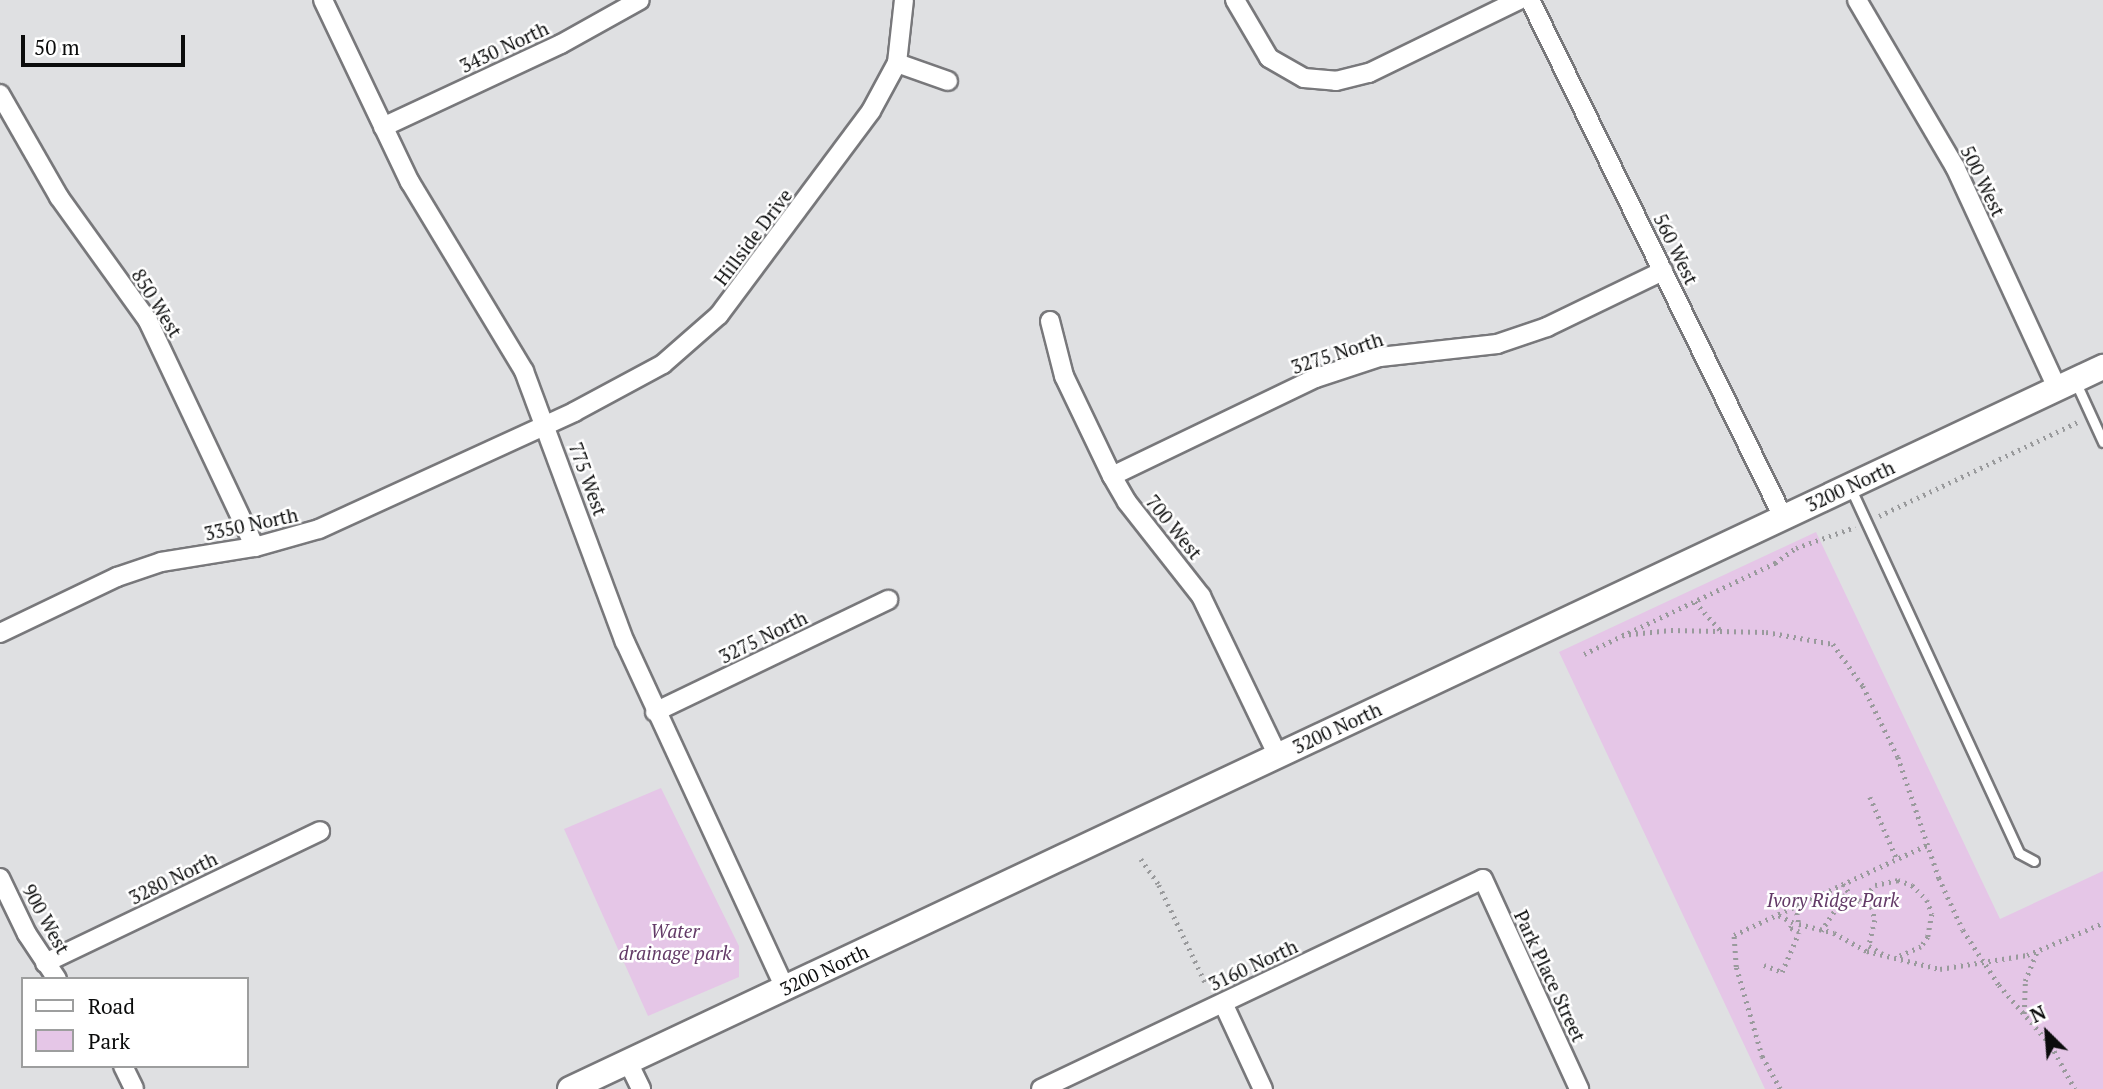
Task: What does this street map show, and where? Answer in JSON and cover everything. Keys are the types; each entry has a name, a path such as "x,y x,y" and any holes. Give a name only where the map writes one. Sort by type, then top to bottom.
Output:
{"street":[{"name":"775 West","path":"323,0 410,182 514,353 546,425 655,712 785,988"},
{"name":"Hillside Drive","path":"546,425 663,364 719,315 871,111 897,64 904,0"},
{"path":"1235,0 1269,58 1304,78 1336,81 1369,73 1519,0"},
{"name":"560 West","path":"1530,0 1783,517"},
{"name":"500 West","path":"1857,0 1955,167 2066,384"},
{"name":"3430 North","path":"383,127 561,44 633,2"},
{"path":"897,64 948,81"},
{"name":"850 West","path":"0,94 58,197 148,321 255,547"},
{"name":"3275 North","path":"1112,476 1316,378 1380,357 1497,344 1547,327 1663,271"},
{"name":"700 West","path":"1050,321 1064,376 1112,476 1127,502 1201,596 1278,756"},
{"name":"3200 North","path":"570,1089 2103,367"},
{"name":"3350 North","path":"0,634 117,578 161,562 255,547 319,529 546,425"},
{"name":"3275 North","path":"655,712 888,600"},
{"name":"3280 North","path":"45,963 320,831"},
{"name":"900 West","path":"0,878 45,963 56,977"},
{"name":"3160 North","path":"1041,1089 1483,879"},
{"name":"Park Place Street","path":"1483,879 1579,1089"},
{"path":"1223,1003 1263,1089"},
{"path":"628,1062 641,1089"},
{"path":"124,1068 134,1089"}],"lane":[{"path":"2066,384 2103,442"},
{"path":"1849,486 2019,853 2034,861"}],"path":[{"path":"1695,602 1723,632"},
{"path":"1584,654 1622,635 1671,630 1766,632 1833,644 1863,686 1898,757 1939,878 1982,964 2051,1045 2075,1089"},
{"path":"1870,797 1897,859"},
{"path":"1780,1089 1762,1057 1736,967 1734,935 1929,844"},
{"path":"1141,859 1159,886 1206,984"},
{"path":"1861,901 1875,885 1898,880 1912,885 1927,900 1932,914 1928,937 1914,951 1894,958"},
{"path":"1843,884 1847,892 1875,914 1869,946 1888,956"},
{"path":"1821,931 1847,892"},
{"path":"1796,906 1799,924 1894,958 1940,969 1982,964 2038,951 2103,923"},
{"path":"1777,915 1799,932"},
{"path":"1764,965 1782,972 1799,932 1805,926"},
{"path":"2024,1014 2025,981 2038,951"}],"green space":[{"name":"Ivory Ridge Park","path":"1816,532 2000,919 2103,871 2103,1089 1765,1089 1559,652"},
{"name":"Water drainage park","path":"661,788 739,946 739,977 648,1016 564,829"}]}
